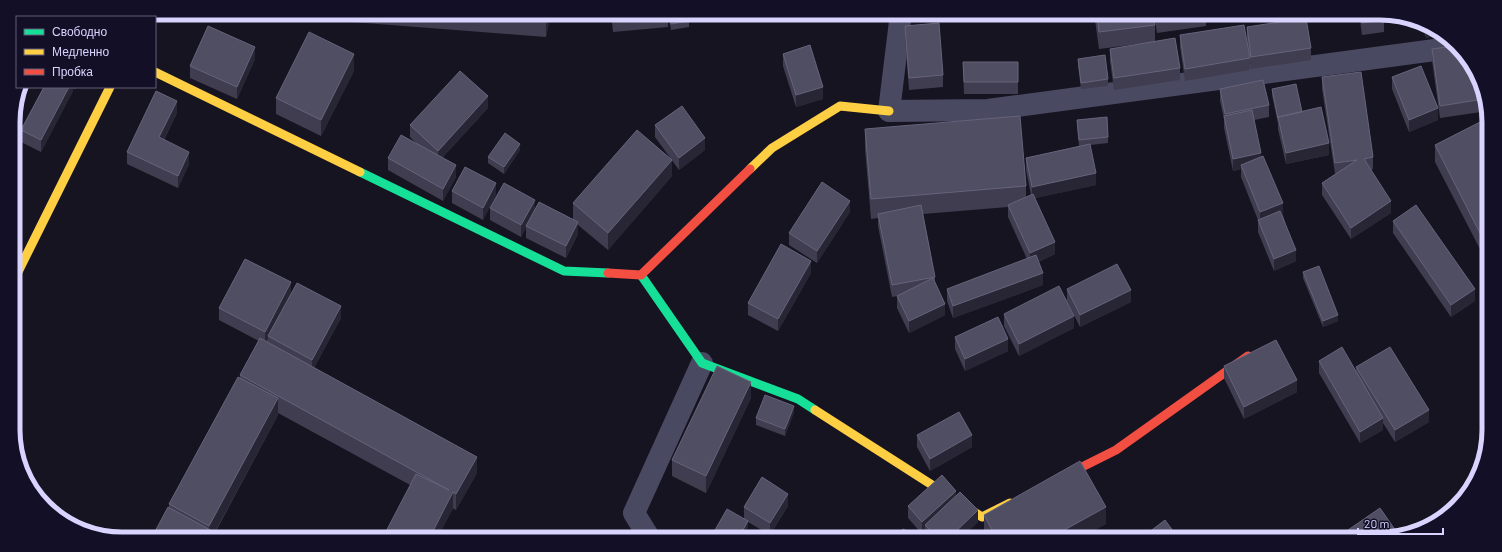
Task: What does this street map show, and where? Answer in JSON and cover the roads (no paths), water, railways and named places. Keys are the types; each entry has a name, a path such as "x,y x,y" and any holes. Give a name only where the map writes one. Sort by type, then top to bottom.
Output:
{"street":[{"path":"889,111 900,20"},
{"path":"156,72 564,271 641,275 772,148 840,106 889,111 988,110 1450,48"},
{"path":"20,268 110,88"},
{"path":"641,275 702,363 798,399 982,517 1017,499"},
{"path":"1046,485 1116,450 1252,353"},
{"path":"646,532 634,513 702,363"}]}
